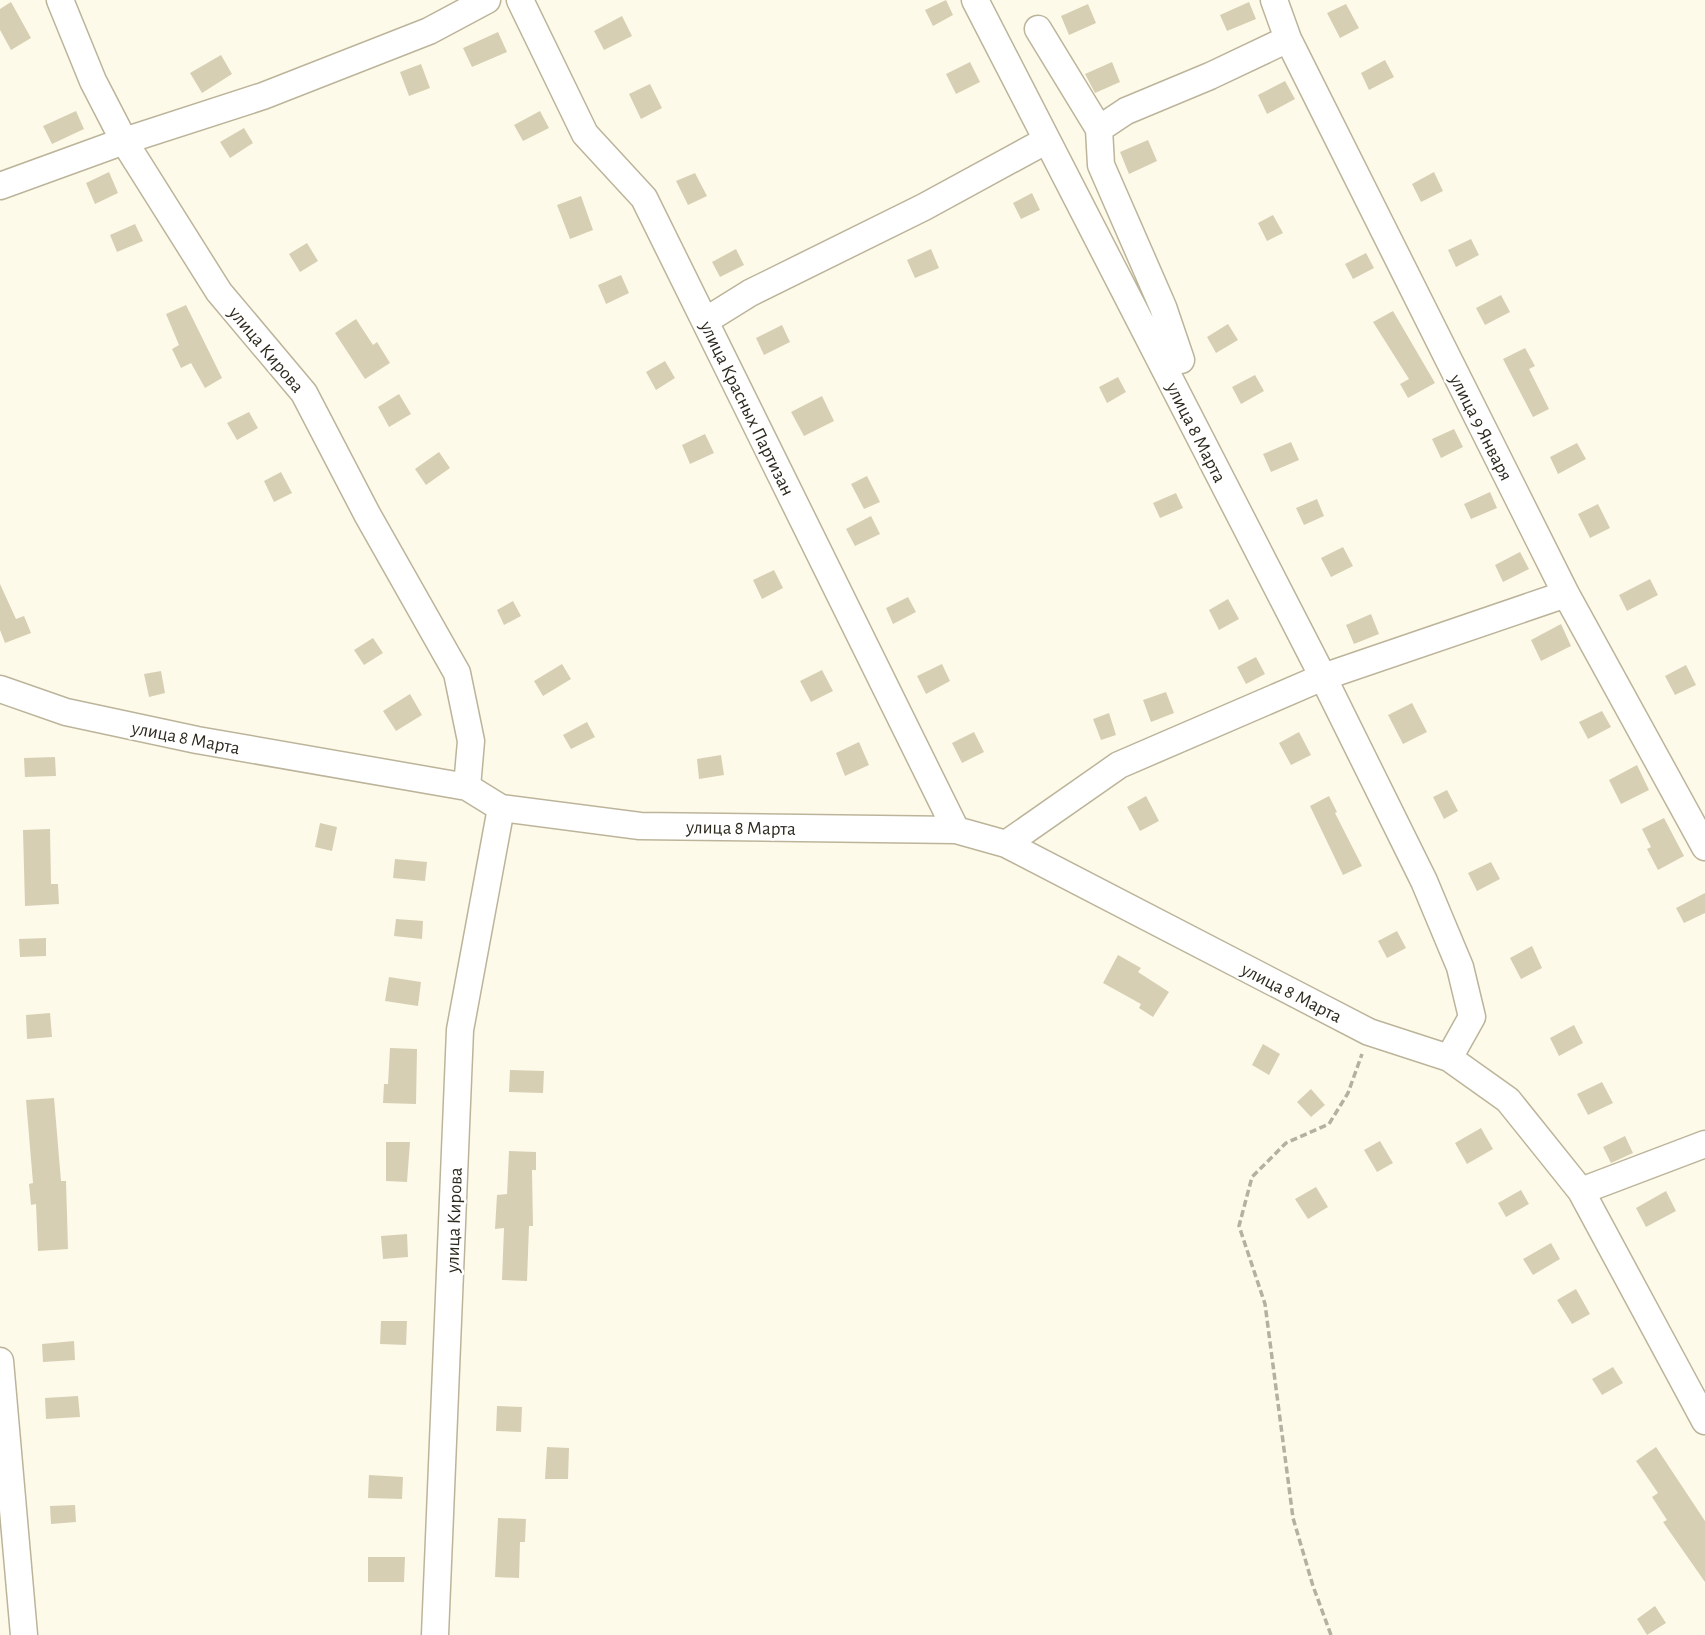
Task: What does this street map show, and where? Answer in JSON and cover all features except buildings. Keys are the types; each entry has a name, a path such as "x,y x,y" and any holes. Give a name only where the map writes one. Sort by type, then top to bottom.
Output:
{"street":[{"name":"улица Кирова","path":"60,0 93,82 124,141 219,292 304,393 367,514 457,673 471,741 467,787"},
{"path":"0,186 124,141 263,96 429,31 487,0"},
{"name":"улица Красных Партизан","path":"520,0 585,134 644,198 956,830"},
{"name":"улица 8 Марта","path":"975,0 1323,677 1424,881 1460,967 1472,1017 1449,1058"},
{"name":"улица 9 Января","path":"1274,0 1288,39 1566,594 1705,847"},
{"path":"1038,29 1099,129 1101,166 1163,307 1181,360 1221,448 1229,495"},
{"path":"1099,129 1126,111 1210,76 1288,39"},
{"path":"705,321 750,293 924,207 1047,140"},
{"path":"1123,288 1181,360"},
{"path":"1006,844 1119,765 1323,677 1566,594"},
{"name":"улица 8 Марта","path":"0,689 66,712 197,740 467,787 501,808 640,826 956,830 1006,844 1370,1032 1449,1058 1508,1100 1581,1191 1705,1421"},
{"name":"улица Кирова","path":"435,1635 460,1030 501,808"},
{"path":"1581,1191 1705,1144"},
{"path":"0,1361 23,1635"}],"path":[{"path":"1331,1635 1293,1518 1265,1304 1239,1226 1252,1177 1286,1143 1329,1124 1348,1093 1370,1032"}]}
